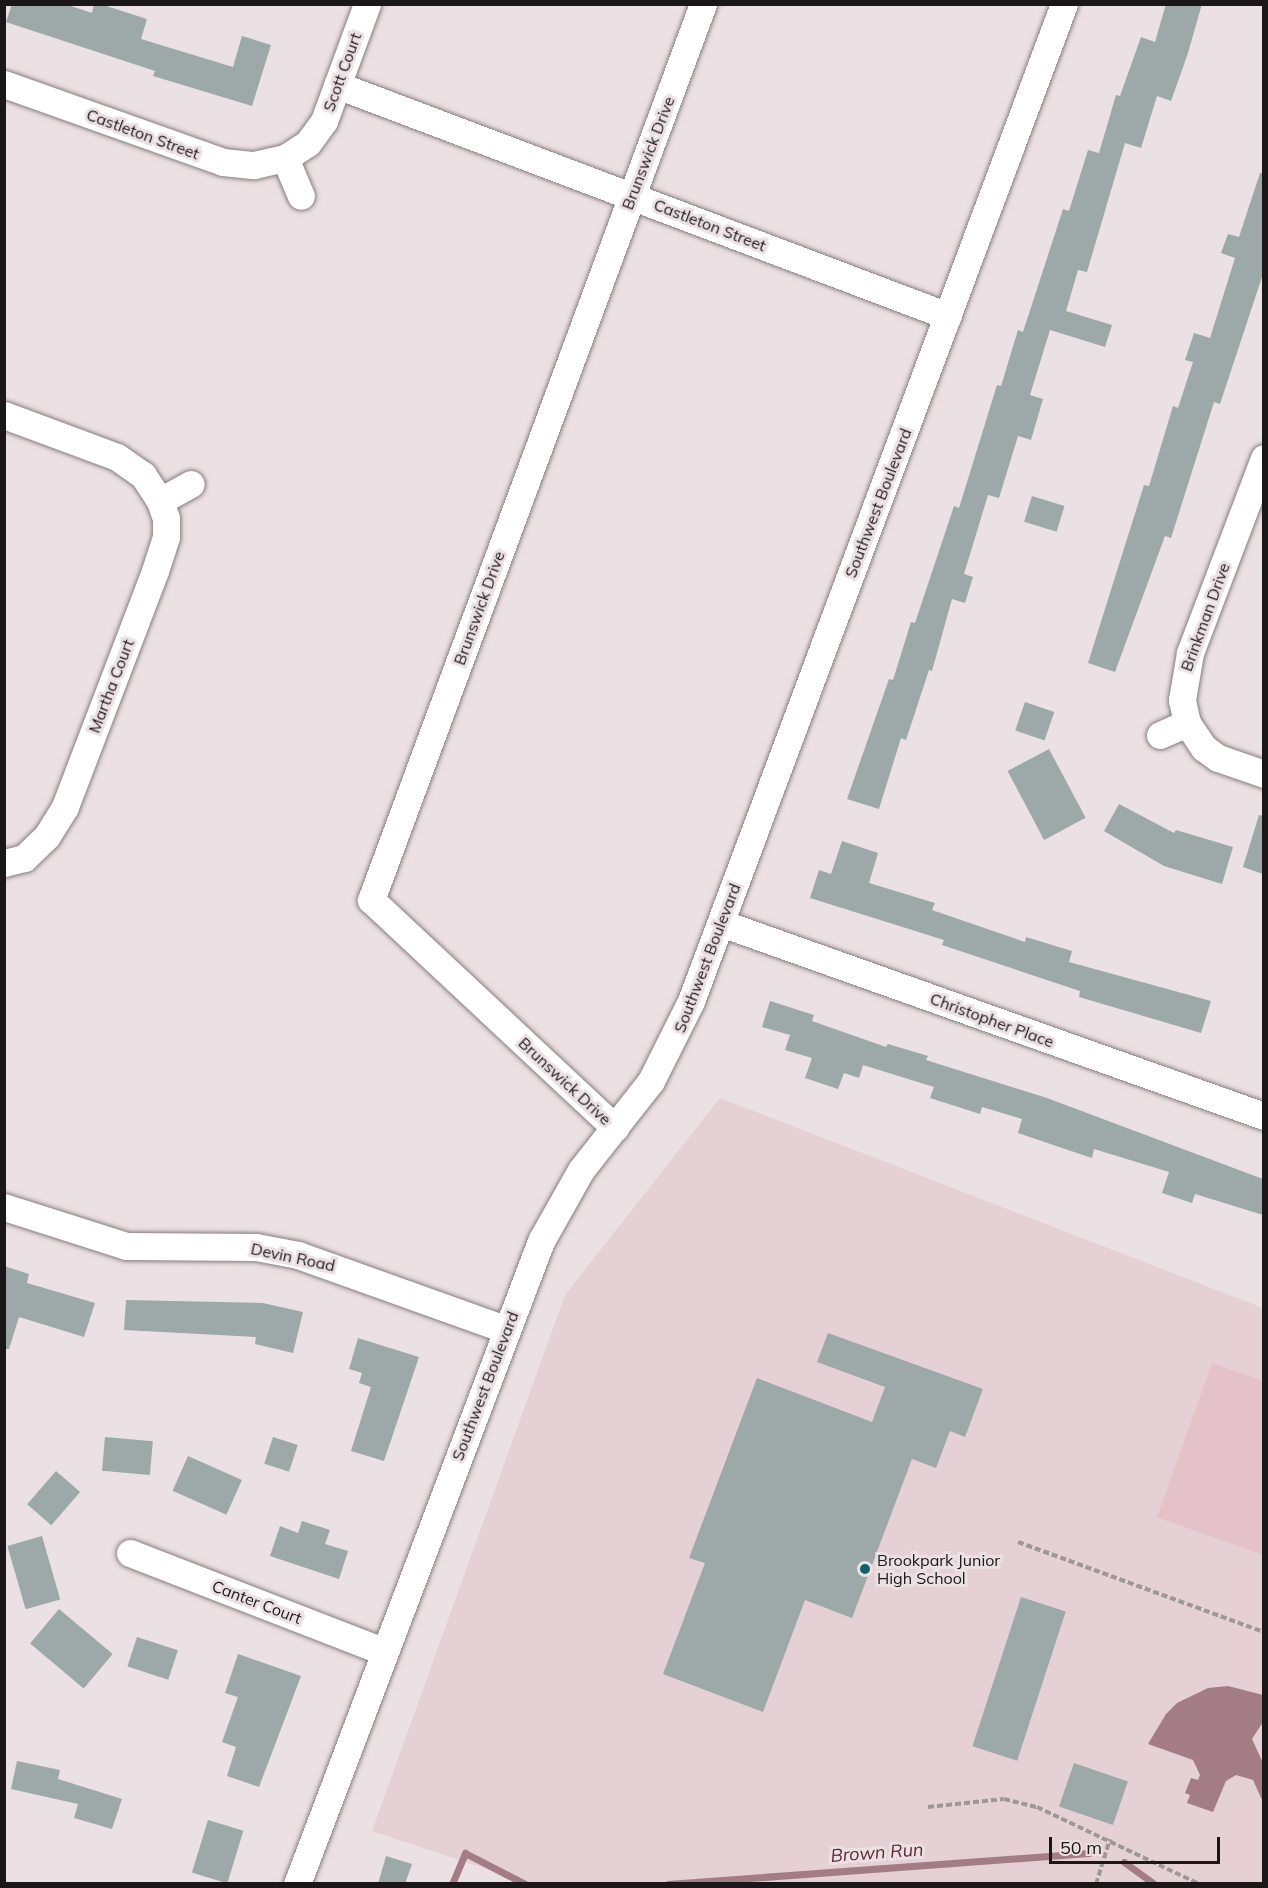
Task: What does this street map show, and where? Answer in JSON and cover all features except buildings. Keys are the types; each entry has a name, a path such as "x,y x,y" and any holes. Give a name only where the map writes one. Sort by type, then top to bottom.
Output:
{"street":[{"name":"Scott Court","path":"285,158 308,143 324,121 367,4"},
{"name":"Brunswick Drive","path":"615,1128 371,900 703,4"},
{"name":"Southwest Boulevard","path":"297,1884 505,1329 558,1205 651,1081 672,1045 721,923 1064,4"},
{"name":"Castleton Street","path":"4,84 223,162 254,165 285,158"},
{"name":"Castleton Street","path":"338,85 948,316"},
{"path":"285,158 301,196"},
{"path":"4,416 117,457 143,475 160,501 191,484"},
{"name":"Brinkman Drive","path":"1263,458 1182,683 1187,723 1204,748 1218,758 1263,774"},
{"name":"Martha Court","path":"14,860 47,836 65,807 166,537 160,501"},
{"path":"1160,735 1187,723"},
{"name":"Christopher Place","path":"721,923 1263,1116"},
{"name":"Devin Road","path":"4,1207 126,1246 256,1246 298,1255 505,1329"},
{"name":"Canter Court","path":"130,1553 383,1651"}],"path":[{"path":"1018,1542 1263,1632"},
{"path":"928,1807 1004,1799 1037,1808 1110,1839 1199,1884"},
{"path":"1096,1884 1110,1839"}],"shaded area":[{"name":"Brookpark Junior High School","path":"720,1098 1263,1308 1263,1883 516,1883 517,1879 372,1831 565,1295"},
{"path":"1212,1363 1263,1381 1263,1555 1157,1517"},
{"path":"1228,1686 1263,1695 1263,1722 1252,1739 1263,1763 1263,1802 1253,1780 1236,1775 1226,1781 1213,1812 1187,1803 1190,1795 1185,1793 1191,1778 1198,1780 1200,1775 1193,1760 1148,1744 1166,1714 1177,1703 1208,1688"}],"waterway":[{"name":"Brown Run","path":"452,1884 465,1853 525,1884"},
{"name":"Brown Run","path":"668,1884 1089,1853"},
{"name":"Brown Run","path":"1124,1862 1154,1884"}],"place":[{"name":"Brookpark Junior High School","path":"865,1569"}]}
